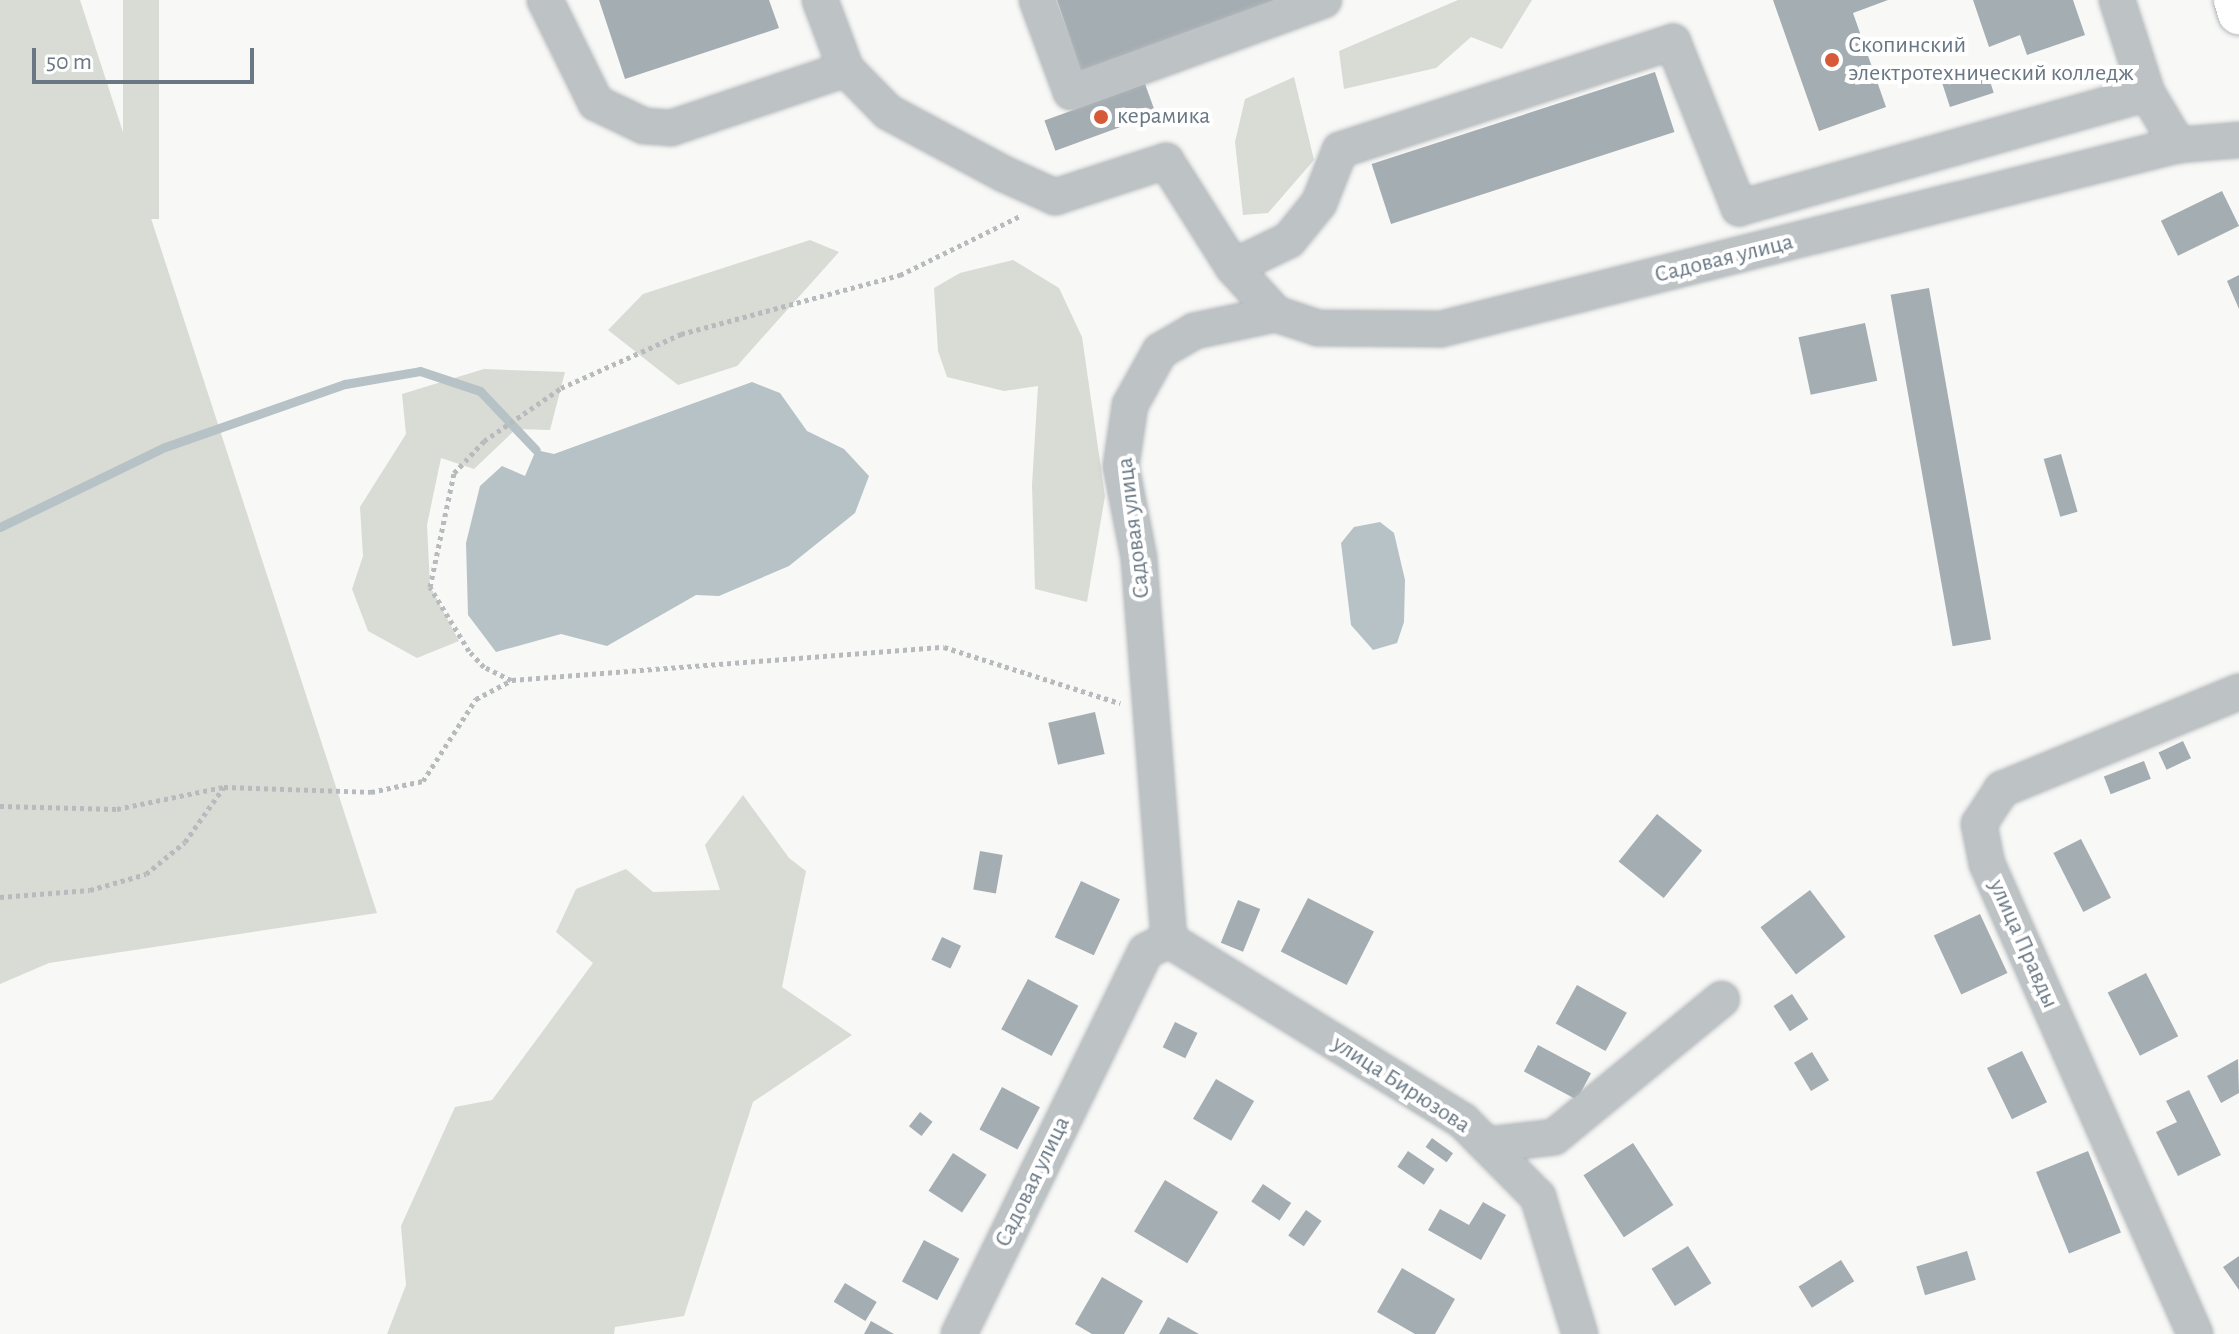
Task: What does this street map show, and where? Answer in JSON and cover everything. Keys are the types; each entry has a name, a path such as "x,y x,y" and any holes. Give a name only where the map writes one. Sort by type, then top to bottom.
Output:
{"main road":[{"path":"2235,0 2239,13"}],"street":[{"path":"545,0 596,103 644,126 671,128 846,69"},
{"path":"820,0 846,69 888,112 1055,197 1166,161 1233,267 1276,314"},
{"path":"1037,0 1071,92 1324,0"},
{"path":"2117,0 2147,93 2178,145"},
{"path":"1233,267 1289,240 1319,203 1340,150 1673,42 1739,208 2147,93"},
{"name":"Садовая улица","path":"959,1334 1146,951 1169,940 1139,558 1121,466 1130,405 1160,351 1194,331 1276,314 1318,328 1441,329 2178,145 2239,140"},
{"name":"улица Правды","path":"2195,1334 1987,864 1979,824 2002,789 2239,692"},
{"name":"улица Бирюзова","path":"1169,940 1463,1121 1538,1197 1580,1334"},
{"path":"1487,1145 1554,1137 1722,999"}],"path":[{"path":"512,680 484,667 469,651 430,587 454,473 484,441 561,388 681,334 900,275 1055,197"},
{"path":"0,806 117,809 224,787 371,792 423,781 476,699 512,680 944,647 1151,713"},
{"path":"0,897 90,890 146,874 185,842 224,787"}],"shaded area":[{"path":"0,0 80,0 377,913 49,963 0,984"},
{"path":"123,0 159,0 159,219 123,219"},
{"path":"1458,0 1532,0 1502,49 1471,37 1436,68 1344,89 1339,51"},
{"path":"1294,77 1314,160 1268,213 1243,215 1235,142 1245,99"},
{"path":"810,240 839,252 737,366 678,385 608,330 643,294"},
{"path":"1013,260 1059,288 1082,337 1105,496 1087,602 1035,589 1032,485 1038,386 1004,391 947,377 938,351 934,288 960,273"},
{"path":"484,369 565,372 550,430 516,429 474,469 441,458 427,525 430,586 459,641 417,658 368,631 352,589 363,556 360,507 406,434 402,394"},
{"path":"752,382 780,393 807,431 844,449 869,476 855,513 789,566 719,596 696,595 607,646 561,634 496,652 468,615 466,543 480,486 502,466 525,476 536,450 554,454"},
{"path":"1380,522 1394,533 1405,580 1404,622 1397,643 1373,650 1351,625 1341,543 1354,527"},
{"path":"743,795 789,858 806,871 782,987 852,1035 753,1102 684,1316 615,1327 614,1334 387,1334 406,1285 401,1226 455,1107 492,1100 593,963 556,932 576,889 626,869 653,892 720,890 705,845"}],"building":[{"path":"599,0 769,0 779,28 625,79"},
{"path":"1057,0 1303,0 1083,76"},
{"name":"Скопинский электротехнический колледж","path":"1773,0 1888,0 1853,13 1886,107 1819,131"},
{"name":"Скопинский электротехнический колледж","path":"1973,0 2073,0 2085,35 2027,55 2020,35 1989,47"},
{"path":"1986,69 1994,93 1950,107 1942,83"},
{"path":"1655,72 1674,132 1391,224 1372,164"},
{"name":"керамика","path":"1145,84 1156,114 1055,151 1044,121"},
{"path":"2222,191 2239,226 2178,256 2161,221"},
{"path":"2239,275 2239,309 2227,281"},
{"path":"1929,288 1991,640 1953,646 1891,295"},
{"path":"1865,323 1877,381 1811,395 1798,337"},
{"path":"2061,454 2078,512 2060,517 2044,459"},
{"path":"1095,712 1105,754 1058,765 1048,723"},
{"path":"2183,741 2191,758 2167,770 2159,752"},
{"path":"2144,761 2151,779 2111,794 2104,776"},
{"path":"1657,814 1702,851 1664,898 1619,861"},
{"path":"2081,839 2111,898 2083,912 2053,853"},
{"path":"980,851 1003,855 996,893 973,889"},
{"path":"1081,881 1120,899 1094,955 1055,937"},
{"path":"1810,890 1846,937 1796,974 1760,927"},
{"path":"1308,898 1374,932 1347,985 1281,951"},
{"path":"1238,900 1260,909 1243,952 1221,943"},
{"path":"1980,914 2007,973 1961,994 1934,936"},
{"path":"942,937 961,946 950,969 931,960"},
{"path":"2146,973 2178,1036 2140,1056 2108,993"},
{"path":"1028,979 1078,1006 1052,1056 1001,1029"},
{"path":"1577,985 1627,1013 1606,1051 1556,1023"},
{"path":"1792,994 1808,1019 1790,1031 1774,1006"},
{"path":"1175,1022 1197,1033 1185,1058 1163,1047"},
{"path":"1538,1045 1591,1073 1577,1100 1524,1071"},
{"path":"2022,1051 2047,1102 2012,1119 1987,1068"},
{"path":"1812,1052 1829,1080 1811,1091 1794,1063"},
{"path":"2238,1059 2239,1093 2221,1103 2207,1076"},
{"path":"1216,1079 1254,1101 1231,1141 1193,1119"},
{"path":"1002,1087 1040,1107 1017,1150 979,1129"},
{"path":"2189,1090 2221,1155 2178,1176 2156,1132 2177,1122 2166,1101"},
{"path":"920,1112 933,1122 922,1136 909,1126"},
{"path":"1432,1138 1453,1153 1447,1162 1426,1147"},
{"path":"1633,1143 1673,1205 1624,1237 1584,1175"},
{"path":"1408,1151 1435,1169 1424,1185 1397,1167"},
{"path":"2088,1151 2121,1233 2069,1254 2036,1172"},
{"path":"953,1153 987,1175 962,1213 928,1191"},
{"path":"1165,1180 1218,1212 1187,1263 1134,1231"},
{"path":"1263,1184 1291,1203 1279,1220 1251,1201"},
{"path":"1483,1202 1506,1215 1481,1260 1428,1230 1440,1209 1469,1225"},
{"path":"1306,1210 1322,1221 1304,1246 1288,1235"},
{"path":"924,1240 959,1259 937,1300 902,1281"},
{"path":"1688,1246 1711,1283 1675,1306 1652,1269"},
{"path":"1967,1251 1976,1280 1925,1295 1916,1266"},
{"path":"2239,1256 2239,1290 2223,1267"},
{"path":"1841,1260 1854,1281 1812,1308 1799,1286"},
{"path":"1402,1268 1455,1299 1435,1334 1415,1334 1377,1312"},
{"path":"1102,1277 1143,1301 1124,1334 1092,1334 1075,1324"},
{"path":"845,1283 877,1302 865,1321 834,1302"},
{"path":"1168,1317 1199,1334 1159,1334"},
{"path":"871,1321 894,1334 864,1334"}],"waterway":[{"path":"0,527 165,447 345,384 420,371 480,391 536,450"}],"place":[{"name":"Скопинский электротехнический колледж","path":"1832,60"},
{"name":"керамика","path":"1101,117"}]}
